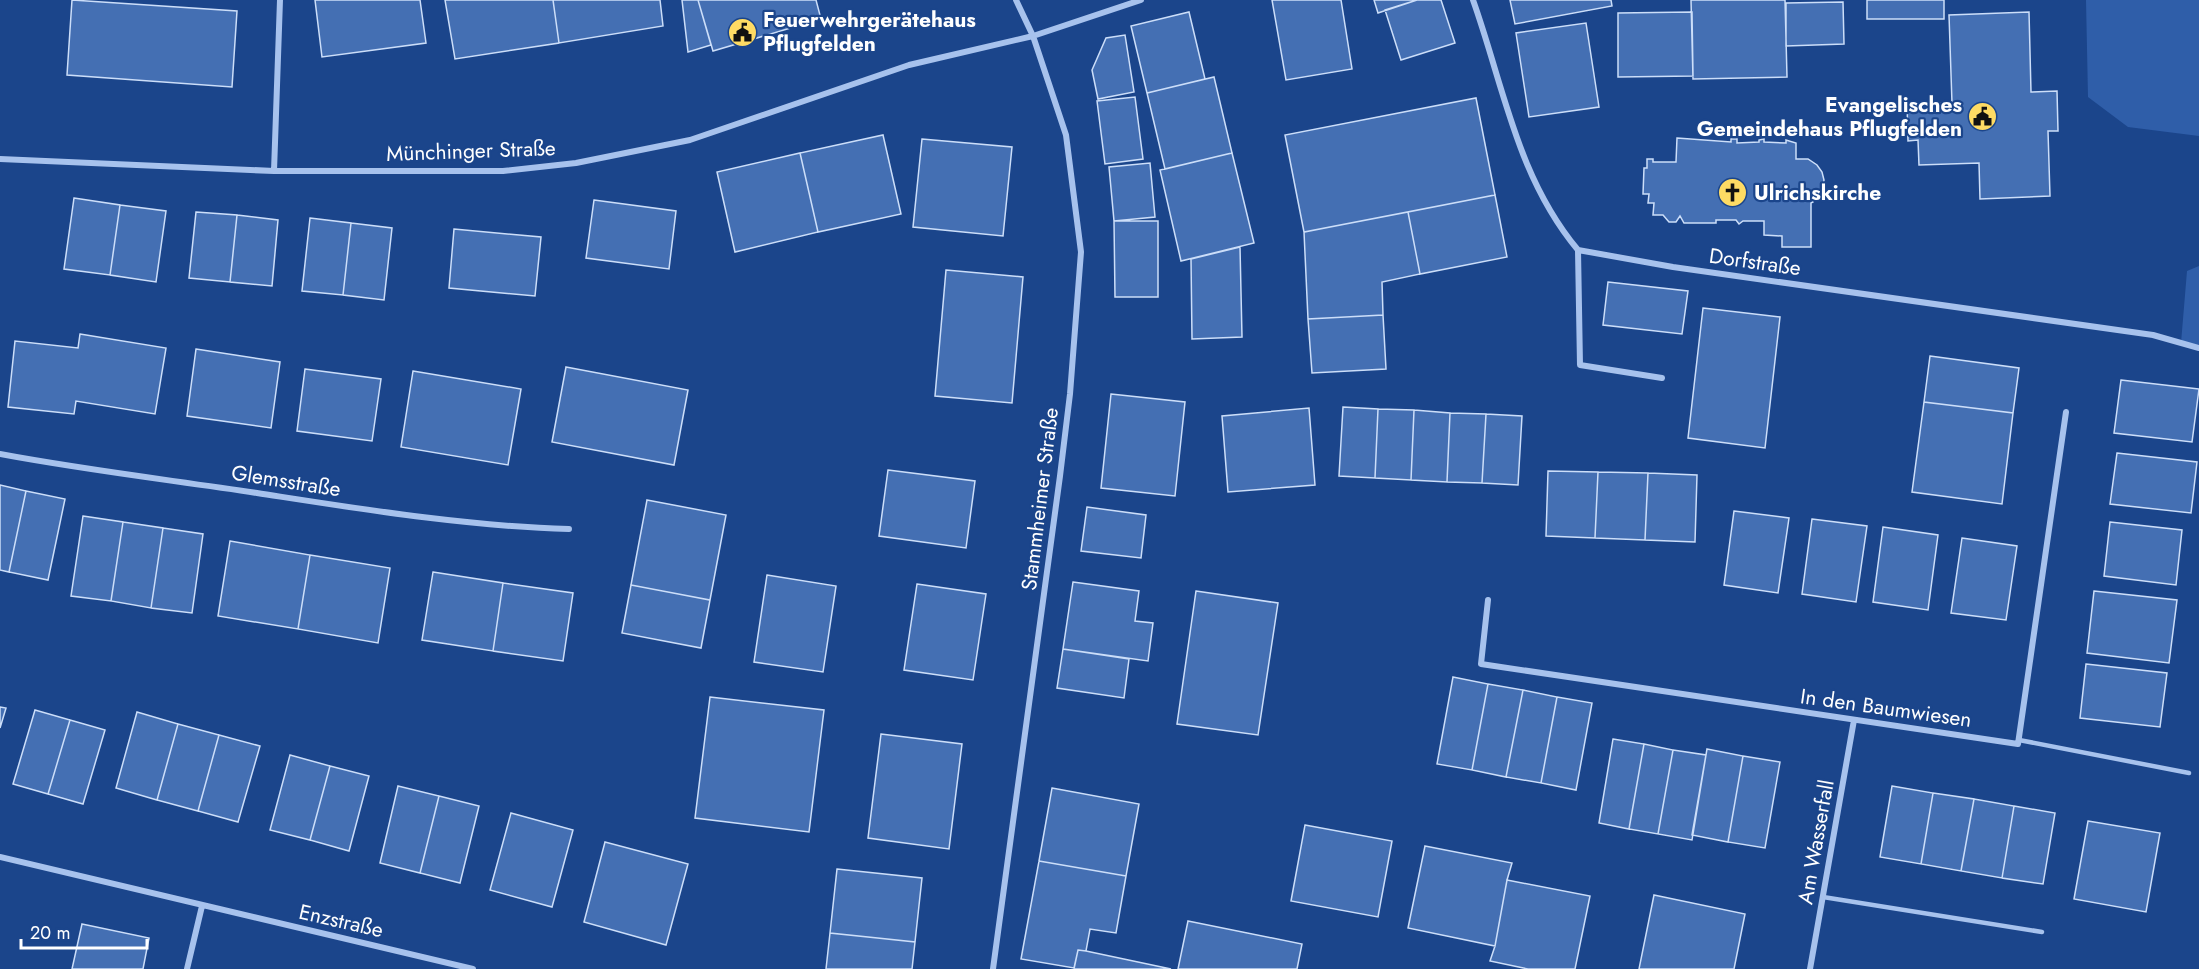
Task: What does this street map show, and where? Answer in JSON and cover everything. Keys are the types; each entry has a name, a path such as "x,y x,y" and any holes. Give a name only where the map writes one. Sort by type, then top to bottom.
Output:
{"street":[{"path":"274,171 280,0"},
{"name":"Stammheimer Straße","path":"993,969 1060,476 1070,394 1081,252 1066,135 1033,36 1016,0"},
{"name":"Münchinger Straße","path":"0,159 274,171 503,171 576,163 690,140 909,65 1033,36 1141,0"},
{"path":"1473,0 1506,110 1531,177 1558,227 1578,250 1580,365 1662,378"},
{"name":"Dorfstraße","path":"1578,250 1673,267 2153,334 2199,348"},
{"path":"2019,740 2066,412"},
{"name":"Glemsstraße","path":"0,454 385,513 511,527 569,529"},
{"name":"In den Baumwiesen","path":"1488,600 1481,664 2018,744 2019,740"},
{"name":"Am Wasserfall","path":"1810,969 1854,720"},
{"name":"Enzstraße","path":"0,857 473,969"},
{"path":"187,969 202,906"}],"lane":[{"path":"2019,740 2189,773"},
{"path":"1823,897 2042,932"}],"shaded area":[{"path":"2086,0 2199,0 2199,136 2128,127 2088,97"},
{"path":"2199,266 2199,348 2181,343 2187,271"}],"building":[{"path":"72,0 237,11 232,87 67,75"},
{"path":"315,0 420,0 426,43 322,57"},
{"path":"445,0 553,0 559,43 455,59"},
{"path":"553,0 660,0 663,26 559,43"},
{"path":"682,0 698,0 711,45 688,52"},
{"name":"Feuerwehrgerätehaus Pflugfelden","path":"698,0 816,0 821,19 713,51"},
{"path":"1272,0 1341,0 1352,69 1286,80"},
{"path":"1374,0 1417,0 1378,13"},
{"path":"1417,0 1441,0 1455,43 1401,60 1385,10"},
{"path":"1510,0 1611,0 1612,6 1515,24"},
{"path":"1691,0 1785,0 1787,77 1693,79"},
{"path":"1867,0 1944,0 1944,19 1867,19"},
{"path":"1843,2 1844,44 1786,46 1786,3"},
{"path":"1189,12 1205,79 1147,93 1131,26"},
{"path":"1692,12 1693,76 1618,77 1618,13"},
{"name":"Evangelisches Gemeindehaus Pflugfelden","path":"2029,12 2031,92 2057,91 2058,131 2048,131 2050,196 1980,199 1979,163 1919,165 1918,140 1908,141 1907,103 1952,103 1949,15"},
{"path":"1586,23 1599,107 1529,117 1516,33"},
{"path":"1125,35 1134,92 1098,99 1092,70 1106,38"},
{"path":"1214,77 1232,153 1165,169 1147,93"},
{"path":"1135,97 1143,159 1105,164 1097,101"},
{"path":"1476,98 1495,195 1304,232 1285,135"},
{"path":"883,135 901,214 818,232 800,153"},
{"name":"Ulrichskirche","path":"1677,138 1731,142 1731,139 1737,139 1737,143 1759,142 1764,139 1764,142 1786,143 1786,140 1796,143 1796,159 1808,159 1817,165 1824,180 1822,192 1818,199 1811,203 1811,247 1782,247 1782,236 1764,235 1764,221 1743,221 1739,224 1736,220 1716,220 1716,223 1684,223 1680,216 1676,222 1669,222 1663,215 1653,215 1654,203 1648,203 1649,194 1643,194 1644,168 1647,168 1647,159 1653,159 1653,162 1676,162"},
{"path":"922,139 1012,147 1003,236 913,227"},
{"path":"800,153 818,232 735,252 717,172"},
{"path":"1232,153 1254,243 1181,261 1160,170"},
{"path":"1150,163 1155,217 1114,221 1109,167"},
{"path":"1495,195 1507,257 1420,274 1408,212"},
{"path":"74,198 120,205 110,275 64,269"},
{"path":"594,200 676,211 669,269 586,258"},
{"path":"120,205 166,211 156,282 110,275"},
{"path":"196,212 237,215 230,282 189,278"},
{"path":"1408,212 1420,274 1382,282 1383,315 1308,319 1304,232"},
{"path":"237,215 278,220 272,286 230,282"},
{"path":"310,218 351,223 343,295 302,291"},
{"path":"1114,221 1158,221 1158,297 1115,297"},
{"path":"351,223 392,228 384,300 343,295"},
{"path":"454,229 541,237 535,296 449,288"},
{"path":"1240,247 1242,337 1192,339 1191,259"},
{"path":"946,270 1023,277 1012,403 935,396"},
{"path":"1608,282 1688,291 1682,334 1603,325"},
{"path":"1703,308 1780,317 1765,448 1688,438"},
{"path":"1383,315 1386,369 1312,373 1308,319"},
{"path":"80,334 166,348 155,414 76,401 74,414 8,407 15,341 78,348"},
{"path":"196,349 280,362 271,428 187,416"},
{"path":"1930,356 2019,368 2013,413 1924,402"},
{"path":"566,367 688,390 674,465 552,442"},
{"path":"305,369 381,379 372,441 297,431"},
{"path":"413,371 521,389 508,465 401,447"},
{"path":"2121,380 2199,389 2192,442 2114,433"},
{"path":"1111,394 1185,402 1175,496 1101,488"},
{"path":"1924,402 2013,413 2002,504 1912,492"},
{"path":"1343,407 1378,409 1375,478 1339,476"},
{"path":"1309,408 1315,485 1228,492 1222,416"},
{"path":"1378,409 1414,410 1411,480 1375,478"},
{"path":"1414,410 1450,413 1447,482 1411,480"},
{"path":"1450,413 1486,414 1482,483 1447,482"},
{"path":"1486,414 1522,416 1518,485 1482,483"},
{"path":"2117,453 2197,462 2191,513 2110,504"},
{"path":"888,470 975,481 966,548 879,536"},
{"path":"1548,471 1598,472 1595,538 1546,536"},
{"path":"1598,472 1648,473 1645,540 1595,538"},
{"path":"1648,473 1697,475 1695,542 1645,540"},
{"path":"0,485 26,491 9,572 0,570"},
{"path":"26,491 65,499 48,580 9,572"},
{"path":"647,500 726,515 710,600 631,585"},
{"path":"1087,507 1146,515 1141,558 1081,551"},
{"path":"1734,511 1789,518 1778,593 1724,585"},
{"path":"83,516 123,522 111,601 71,596"},
{"path":"1812,519 1867,526 1856,602 1802,594"},
{"path":"123,522 163,528 151,608 111,601"},
{"path":"2110,522 2182,530 2176,585 2104,576"},
{"path":"1883,527 1938,535 1928,610 1873,602"},
{"path":"163,528 203,534 192,613 151,608"},
{"path":"1962,538 2017,546 2006,620 1951,613"},
{"path":"230,541 310,555 298,629 218,616"},
{"path":"310,555 390,568 378,643 298,629"},
{"path":"433,572 503,583 493,651 422,640"},
{"path":"767,575 836,586 823,672 754,662"},
{"path":"1073,582 1139,591 1135,621 1153,623 1148,661 1063,649"},
{"path":"503,583 573,593 563,661 493,651"},
{"path":"917,584 986,594 973,680 904,670"},
{"path":"631,585 710,600 701,648 622,633"},
{"path":"1196,591 1278,603 1258,735 1177,724"},
{"path":"2094,591 2177,600 2169,663 2087,653"},
{"path":"1063,649 1129,659 1124,698 1057,688"},
{"path":"2086,664 2167,673 2160,727 2080,718"},
{"path":"1453,677 1488,684 1472,770 1437,764"},
{"path":"1488,684 1523,690 1506,777 1472,770"},
{"path":"1523,690 1557,697 1541,783 1506,777"},
{"path":"710,697 824,710 809,832 695,818"},
{"path":"1557,697 1592,703 1576,790 1541,783"},
{"path":"0,707 6,708 0,728"},
{"path":"35,710 70,720 48,794 13,784"},
{"path":"137,712 178,724 157,800 116,788"},
{"path":"70,720 105,730 83,804 48,794"},
{"path":"178,724 219,735 198,811 157,800"},
{"path":"881,734 962,744 949,849 868,838"},
{"path":"219,735 260,746 238,822 198,811"},
{"path":"1613,739 1644,744 1629,829 1599,823"},
{"path":"1644,744 1673,750 1658,834 1629,829"},
{"path":"1707,749 1743,756 1728,842 1692,835"},
{"path":"1673,750 1706,755 1692,840 1658,834"},
{"path":"290,755 330,766 310,840 270,830"},
{"path":"1743,756 1780,762 1765,848 1728,842"},
{"path":"330,766 369,776 349,851 310,840"},
{"path":"398,786 439,796 420,873 380,863"},
{"path":"1892,786 1933,793 1921,864 1880,857"},
{"path":"1052,788 1139,804 1126,876 1039,861"},
{"path":"1933,793 1974,799 1961,871 1921,864"},
{"path":"439,796 479,806 460,883 420,873"},
{"path":"1974,799 2014,806 2002,878 1961,871"},
{"path":"2014,806 2055,813 2043,884 2002,878"},
{"path":"511,813 573,830 552,907 490,890"},
{"path":"2088,821 2160,833 2146,912 2074,899"},
{"path":"1305,825 1392,841 1378,917 1291,901"},
{"path":"605,842 688,864 666,945 584,922"},
{"path":"1425,846 1512,863 1495,946 1408,928"},
{"path":"1039,861 1126,876 1116,933 1090,929 1086,951 1078,950 1074,968 1021,959"},
{"path":"837,869 922,878 915,942 830,933"},
{"path":"1507,880 1590,896 1575,969 1528,969 1490,961 1495,946"},
{"path":"1654,895 1745,914 1734,969 1639,969"},
{"path":"1188,921 1302,944 1297,969 1178,969"},
{"path":"82,924 149,938 143,969 72,969"},
{"path":"830,933 915,942 912,969 826,969"},
{"path":"1078,950 1086,951 1171,969 1074,969"}],"place":[{"name":"Feuerwehrgerätehaus Pflugfelden","path":"742,32"},
{"name":"Evangelisches Gemeindehaus Pflugfelden","path":"1983,117"},
{"name":"Ulrichskirche","path":"1733,193"}]}
